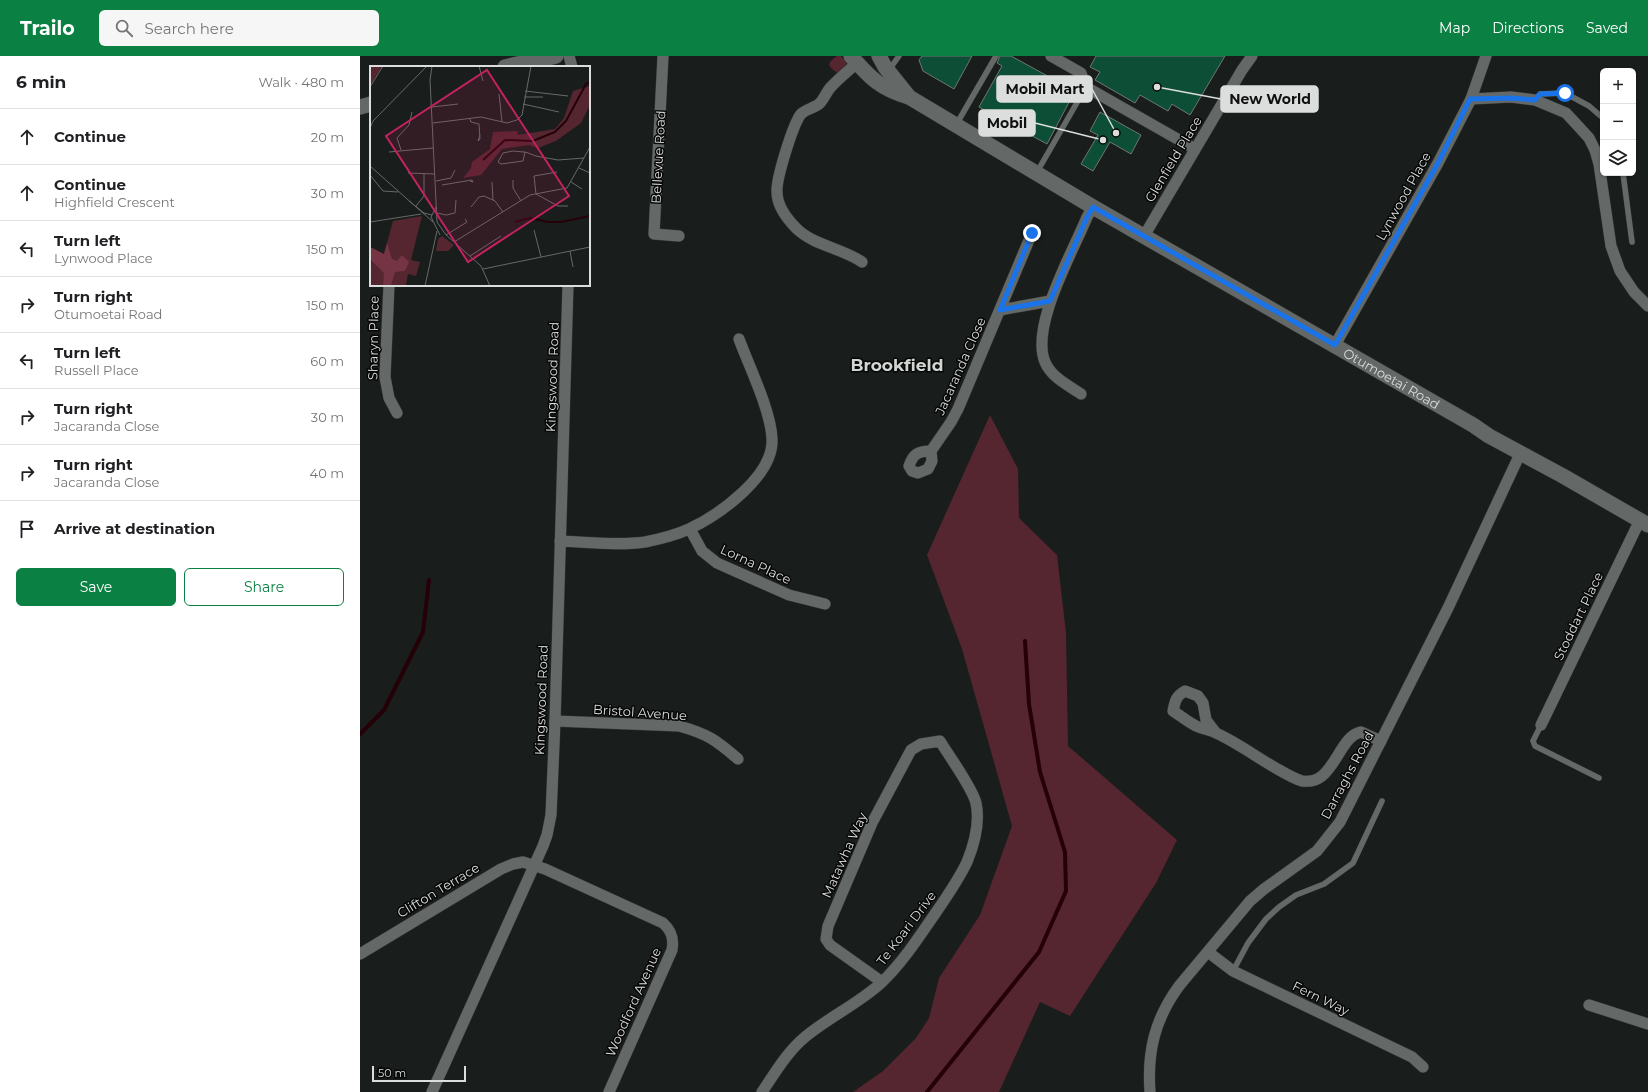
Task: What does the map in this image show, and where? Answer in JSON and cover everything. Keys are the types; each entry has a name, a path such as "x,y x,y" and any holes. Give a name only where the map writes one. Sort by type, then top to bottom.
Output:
{"main road":[{"path":"509,66 556,56"},
{"name":"Otumoetai Road","path":"880,56 889,71 909,97"},
{"name":"Otumoetai Road","path":"854,60 878,83 893,92 909,97 1093,207 1474,425 1489,436 1520,454 1563,476 1644,522"},
{"path":"360,107 370,104"}],"street":[{"path":"569,56 572,66"},
{"name":"Bellevue Road","path":"663,56 654,234 679,236"},
{"path":"1051,56 1081,74 1086,87 1195,149"},
{"name":"Glenfield Place","path":"1144,236 1242,70 1252,56"},
{"name":"Lynwood Place","path":"1335,345 1438,163 1470,99 1486,56"},
{"path":"854,60 830,88 819,104 803,112 798,118 784,158 776,192 782,210 798,230 818,242 854,256 862,262"},
{"path":"1470,99 1511,98 1535,100 1566,113 1589,138 1595,150 1599,164 1611,246 1620,271 1634,292 1648,306"},
{"path":"1081,394 1063,382 1050,370 1045,362 1041,342 1044,317 1050,301 1087,217 1093,207"},
{"name":"Jacaranda Close","path":"930,452 951,422 1032,233"},
{"name":"Sharyn Place","path":"389,286 385,377 389,398 397,413"},
{"name":"Kingswood Road","path":"432,1092 534,865 549,827 555,721 568,286"},
{"name":"Jacaranda Close","path":"1000,310 1050,301"},
{"path":"560,541 639,543 673,535 690,529 716,513 751,485 759,476 768,461 772,439 767,411 739,339"},
{"name":"Darraghs Road","path":"1150,1092 1152,1050 1155,1033 1162,1012 1179,986 1250,902 1264,889 1307,859 1340,822 1448,608 1520,454"},
{"name":"Stoddart Place","path":"1541,725 1644,522"},
{"name":"Lorna Place","path":"690,529 702,550 717,563 789,595 825,604"},
{"name":"Bristol Avenue","path":"555,721 679,726 698,731 714,739 738,759"},
{"path":"1216,733 1289,776 1303,781 1313,781 1320,778 1328,771 1335,763 1347,740 1354,734 1361,732 1381,741"},
{"name":"Matawha Way","path":"882,982 830,945 826,939 827,932 872,823 911,750 921,744 940,741"},
{"name":"Te Koari Drive","path":"762,1092 783,1060 803,1038 865,996 882,982 895,968 948,895 967,861 976,833 978,816 976,802 940,741"},
{"name":"Clifton Terrace","path":"360,954 500,869 523,862 534,865"},
{"name":"Woodford Avenue","path":"534,865 651,917 666,926 672,934 673,942 669,959 609,1092"},
{"name":"Fern Way","path":"1208,952 1233,971 1412,1057 1424,1067"},
{"path":"1589,1005 1648,1024"}],"lane":[{"path":"889,71 899,56"},
{"path":"956,125 996,56"},
{"path":"1036,173 1086,87"},
{"path":"1535,100 1540,94 1565,93 1589,106 1600,115"},
{"path":"1623,176 1632,242"},
{"path":"1541,725 1532,741 1535,746 1599,778"},
{"path":"1233,971 1248,943 1266,919 1279,907 1296,895 1324,884 1353,863 1382,801"}],"shaded area":[{"path":"837,56 841,56 847,63 839,74 829,65 829,63"},
{"path":"990,415 1018,469 1019,518 1057,555 1066,633 1068,746 1177,840 1156,883 1070,1016 1040,1002 999,1092 853,1092 883,1071 916,1038 929,1018 939,978 980,915 1012,826 962,649 927,555"}],"building":[{"path":"922,56 972,56 954,89 923,71 919,60"},
{"path":"1000,56 1011,56 1075,91 1047,144 979,107 1002,66 997,63"},
{"path":"1096,56 1225,56 1190,115 1172,104 1168,111 1140,95 1135,103 1095,80 1100,72 1090,67"},
{"path":"1100,112 1141,135 1131,154 1110,142 1093,171 1081,164 1098,135 1090,131"}],"waterway":[{"path":"360,734 384,710 423,632 429,580"},
{"path":"927,1092 1039,952 1066,891 1065,852 1040,772 1029,704 1025,641"}],"place":[{"name":"New World","path":"1157,87"},
{"name":"Mobil Mart","path":"1116,133"},
{"name":"Mobil","path":"1103,140"}],"district":[{"name":"Brookfield","path":"897,365"}],"route":[{"path":"1032,233 1000,310 1050,301 1087,217 1093,207 1335,345 1438,163 1470,99 1511,98 1535,100 1540,94 1565,93"}]}
